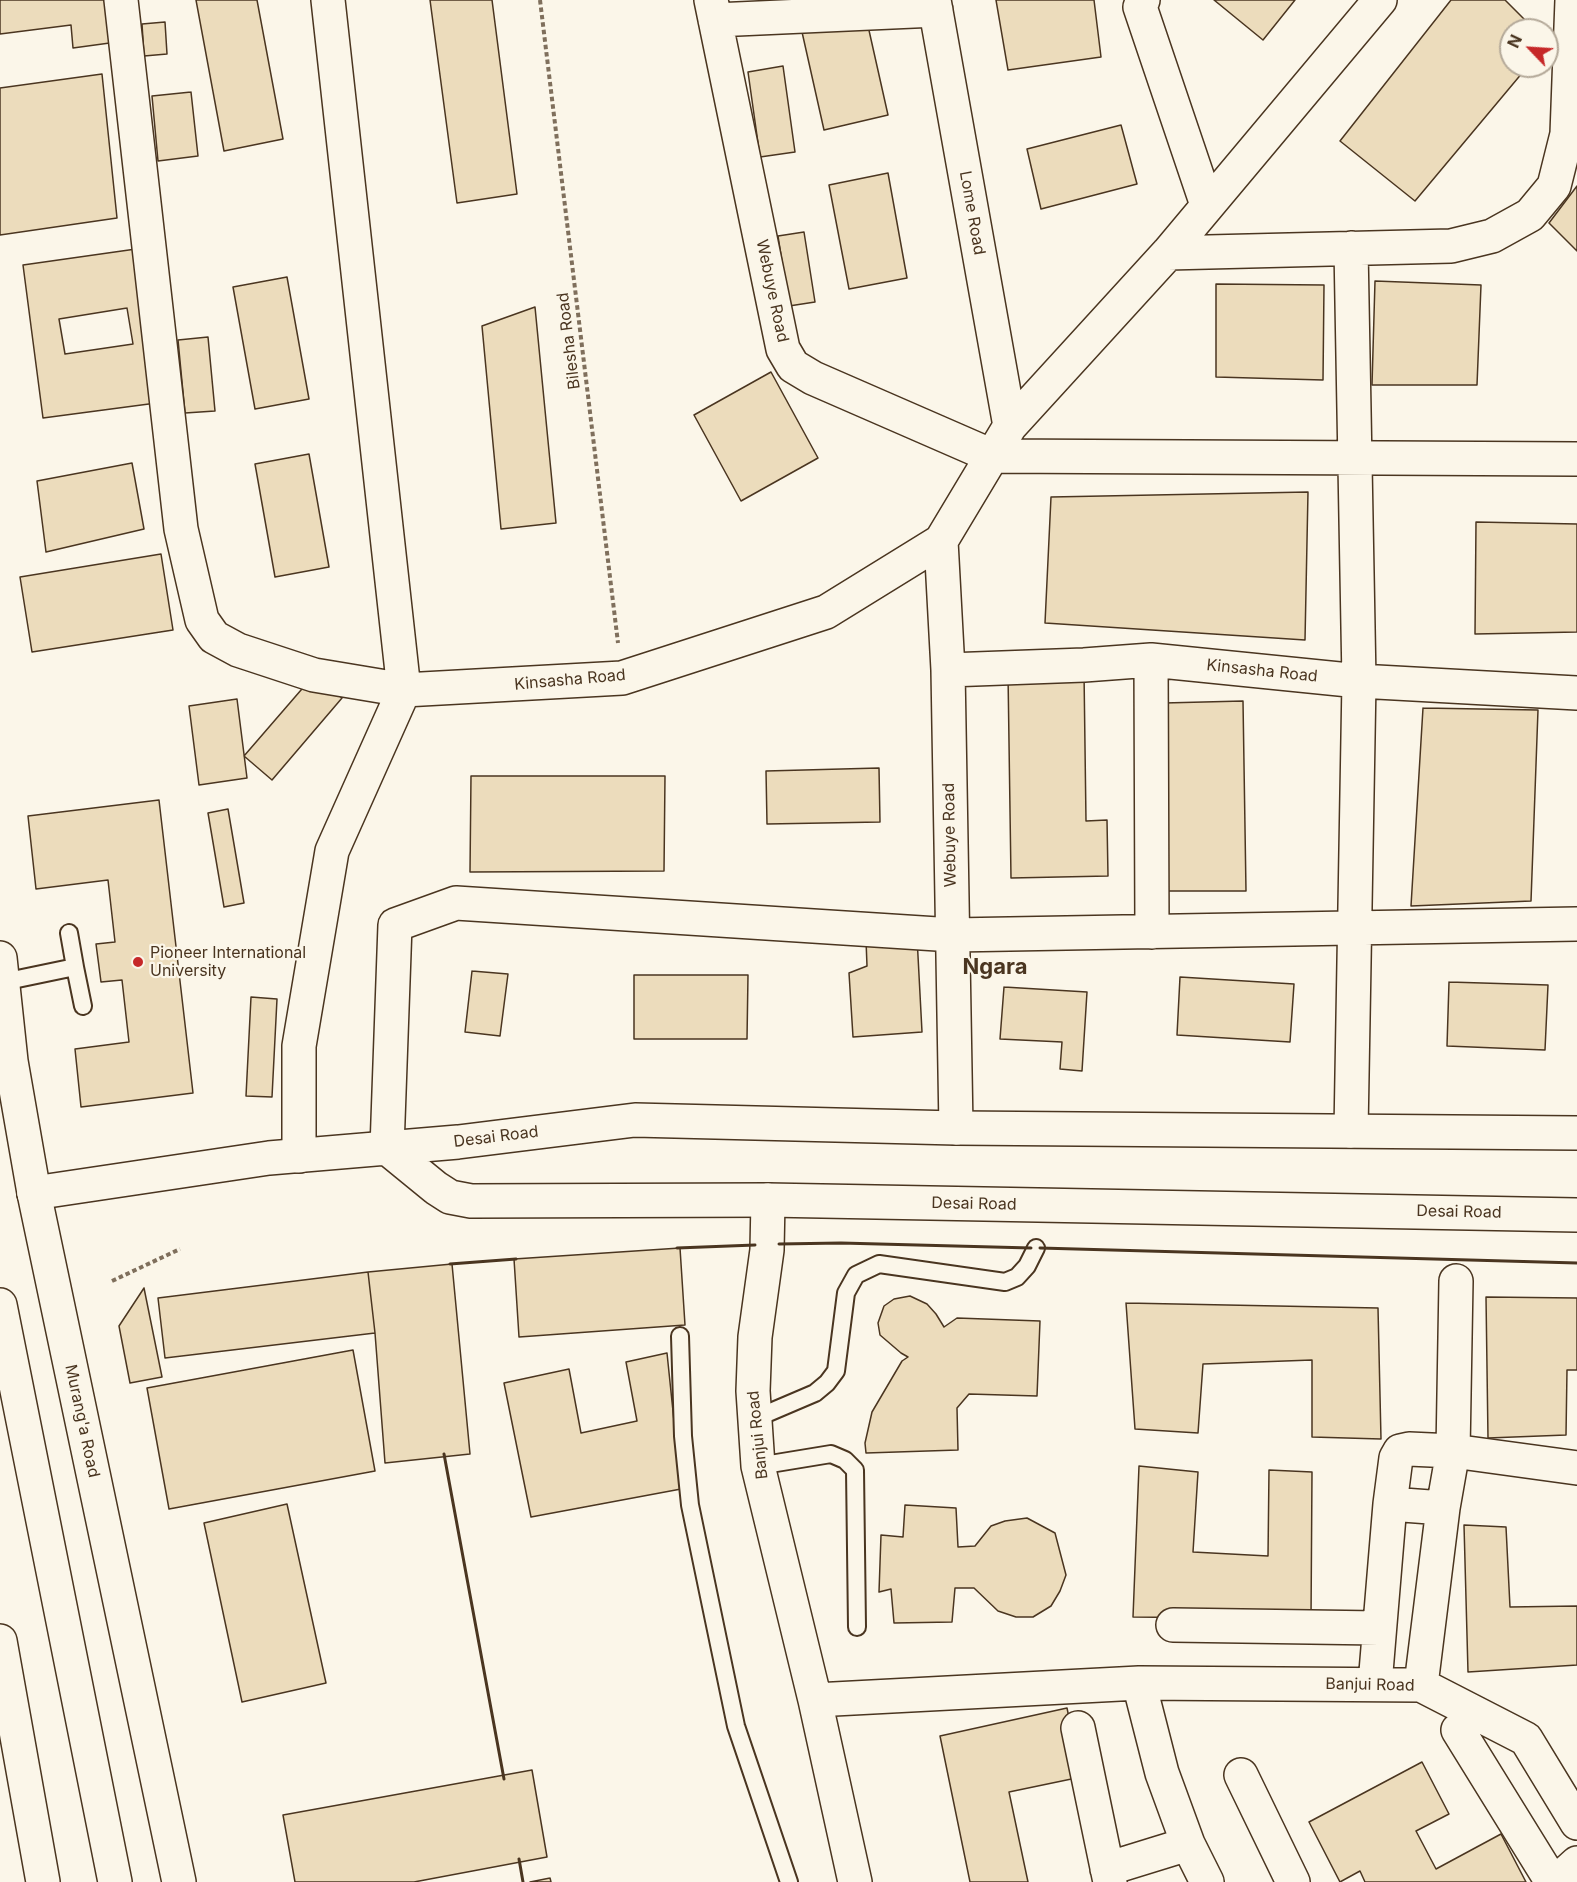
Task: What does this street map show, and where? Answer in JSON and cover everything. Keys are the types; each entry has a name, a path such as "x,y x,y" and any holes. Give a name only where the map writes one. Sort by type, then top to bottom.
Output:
{"main road":[{"name":"Kinsasha Road","path":"121,0 181,529 202,620 214,637 238,650 314,675 404,690 622,678 826,612 941,541"},
{"path":"299,1156 300,1046 332,850 404,690 328,0"},
{"path":"1143,0 1140,7 1208,205"},
{"path":"941,541 1010,426 1168,253 1380,0"},
{"path":"1168,253 1451,246 1492,236 1530,215 1554,186 1567,134 1572,0"},
{"path":"713,10 935,5"},
{"name":"Lome Road","path":"935,5 1010,426"},
{"name":"Webuye Road","path":"713,10 783,349 793,366 813,378 992,456"},
{"path":"1351,248 1359,681 1351,1131"},
{"path":"992,456 1577,459"},
{"name":"Webuye Road","path":"941,541 948,670 956,1128"},
{"name":"Kinsasha Road","path":"948,670 1150,660 1359,681 1577,693"},
{"path":"1150,660 1152,932"},
{"path":"387,1148 395,925 456,903 953,935 1577,924"},
{"name":"Murang'a Road","path":"2,970 11,1060 34,1193 179,1882"},
{"name":"Desai Road","path":"34,1193 269,1158 458,1142 635,1120 956,1128 1577,1133"},
{"name":"Desai Road","path":"387,1148 450,1197 471,1201 768,1200 1577,1215"},
{"name":"Banjui Road","path":"768,1200 767,1250 755,1337 753,1391 758,1466 815,1701 855,1882"},
{"path":"1421,1685 1443,1508 1453,1451 1456,1281"},
{"path":"0,1305 115,1882"},
{"path":"1375,1684 1389,1504 1396,1458 1400,1451 1409,1449 1453,1451 1577,1468"},
{"path":"1389,1504 1443,1508"},
{"path":"1173,1625 1379,1628"},
{"path":"0,1641 44,1882"},
{"path":"1139,1683 1162,1773 1188,1844 1207,1882"},
{"name":"Banjui Road","path":"815,1701 1139,1683 1421,1685 1526,1739 1577,1823"},
{"path":"1078,1728 1109,1876 1188,1844"},
{"path":"1458,1730 1554,1882 1577,1863"},
{"path":"1241,1775 1293,1882"}],"lane":[{"path":"69,933 83,1006"},
{"path":"2,970 75,967"},
{"path":"754,1419 815,1393 836,1371 846,1293 856,1275 879,1264 1005,1282 1017,1277 1027,1266 1036,1248"},
{"path":"680,1336 683,1436 690,1505 736,1726 789,1882"},
{"path":"758,1466 831,1454 845,1460 855,1470 857,1627"}],"path":[{"name":"Bilesha Road","path":"540,0 622,678"},
{"path":"112,1281 180,1249"}],"building":[{"path":"0,0 112,0 117,42 73,48 71,25 0,34"},
{"path":"196,0 257,0 283,139 224,151"},
{"path":"430,0 492,0 517,194 457,203"},
{"path":"996,0 1094,0 1101,57 1008,70"},
{"path":"1214,0 1295,0 1263,40"},
{"path":"1451,0 1505,0 1523,18 1499,18 1499,78 1518,78 1415,201 1340,141"},
{"path":"866,17 888,115 824,130 802,32"},
{"path":"165,22 167,54 144,56 142,24"},
{"path":"783,66 795,152 760,157 748,72"},
{"path":"102,74 117,218 0,235 0,88"},
{"path":"191,92 198,156 158,161 152,96"},
{"path":"1121,125 1137,184 1041,209 1027,149"},
{"path":"888,173 907,278 849,289 829,185"},
{"path":"1577,186 1577,251 1549,223"},
{"path":"804,232 815,302 789,306 778,236"},
{"path":"143,248 164,402 43,418 23,265","holes":["127,308 133,344 65,354 59,319"]},
{"path":"287,277 309,399 255,409 233,287"},
{"path":"1375,281 1481,285 1477,385 1372,385"},
{"path":"1216,284 1324,285 1323,380 1216,377"},
{"path":"535,307 556,523 501,529 482,326"},
{"path":"208,337 215,411 185,413 178,340"},
{"path":"771,372 818,458 741,501 694,415"},
{"path":"309,454 329,567 275,577 255,464"},
{"path":"132,463 144,529 46,552 37,481"},
{"path":"1308,492 1305,640 1045,623 1051,497"},
{"path":"1476,522 1577,524 1577,632 1475,634"},
{"path":"161,554 173,630 32,652 20,577"},
{"path":"1084,672 1086,821 1107,820 1108,876 1011,878 1008,674"},
{"path":"314,675 342,698 272,780 244,756"},
{"path":"237,699 247,778 199,785 189,706"},
{"path":"1243,701 1246,891 1164,891 1164,703"},
{"path":"1423,708 1538,710 1531,901 1411,906"},
{"path":"879,768 880,822 767,824 766,771"},
{"path":"471,776 665,776 664,871 470,872"},
{"name":"Pioneer International University","path":"159,800 193,1093 81,1107 75,1049 129,1042 122,980 101,982 96,944 115,942 108,880 36,889 28,816"},
{"path":"228,809 244,903 224,907 208,813"},
{"path":"917,937 922,1032 853,1037 849,973 867,966 866,940"},
{"path":"472,971 508,974 500,1036 465,1032"},
{"path":"634,975 748,975 747,1039 634,1039"},
{"path":"1180,977 1294,984 1290,1042 1177,1035"},
{"path":"1449,982 1548,985 1545,1050 1447,1046"},
{"path":"1004,987 1087,992 1082,1071 1060,1069 1062,1042 1000,1039"},
{"path":"251,997 277,999 272,1097 246,1096"},
{"path":"680,1248 685,1325 519,1337 514,1259"},
{"path":"452,1264 470,1454 385,1463 368,1272"},
{"path":"368,1272 375,1333 165,1358 158,1298"},
{"path":"144,1288 162,1377 130,1383 119,1326"},
{"path":"910,1296 927,1304 944,1327 957,1318 1040,1321 1037,1396 969,1394 957,1408 958,1450 866,1453 865,1443 872,1412 902,1361 908,1357 880,1335 878,1323 884,1306 894,1299"},
{"path":"1486,1297 1577,1298 1577,1370 1567,1370 1566,1435 1488,1438"},
{"path":"1126,1303 1378,1308 1381,1439 1312,1437 1312,1360 1203,1364 1198,1433 1135,1429"},
{"path":"353,1350 375,1471 169,1509 147,1388"},
{"path":"667,1353 681,1489 531,1517 504,1383 569,1369 581,1433 637,1421 626,1362"},
{"path":"1139,1466 1198,1472 1193,1552 1268,1556 1269,1470 1312,1472 1311,1619 1133,1617"},
{"path":"287,1504 326,1683 242,1702 204,1523"},
{"path":"905,1505 956,1508 958,1547 975,1546 991,1526 1005,1521 1027,1518 1055,1533 1066,1575 1051,1606 1033,1617 1016,1617 998,1611 974,1588 955,1588 952,1622 894,1623 891,1589 879,1592 881,1535 903,1537"},
{"path":"1464,1525 1506,1527 1510,1607 1577,1606 1577,1665 1468,1672"},
{"path":"1067,1708 1081,1777 1009,1792 1028,1882 970,1882 940,1736"},
{"path":"1422,1762 1449,1814 1416,1831 1436,1869 1501,1834 1526,1882 1365,1882 1360,1871 1340,1882 1309,1822"},
{"path":"532,1770 547,1857 414,1882 295,1882 283,1815"},
{"path":"550,1878 551,1882 530,1882"}],"wall":[{"path":"779,1244 841,1243 1031,1248"},
{"path":"677,1248 755,1245"},
{"path":"1040,1248 1577,1263"},
{"path":"450,1264 516,1259"},
{"path":"444,1454 504,1779"},
{"path":"519,1859 523,1882"}],"place":[{"name":"Pioneer International University","path":"138,962"}],"district":[{"name":"Ngara","path":"995,967"}]}
